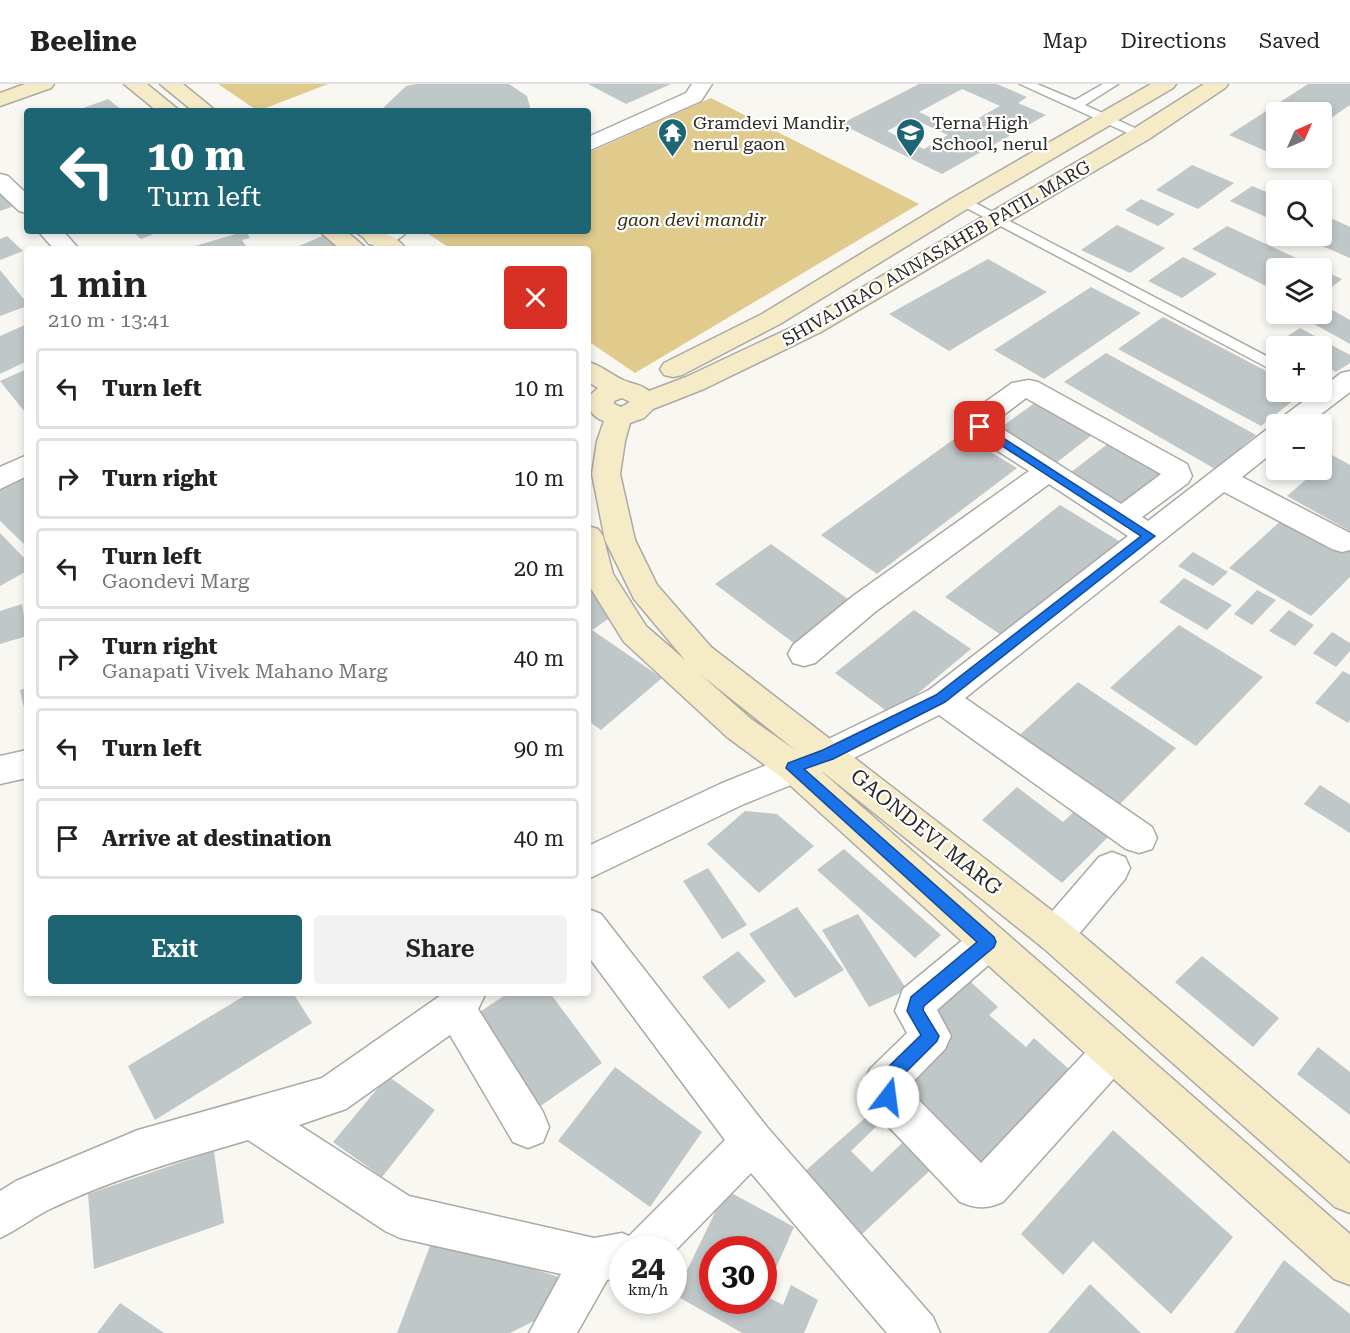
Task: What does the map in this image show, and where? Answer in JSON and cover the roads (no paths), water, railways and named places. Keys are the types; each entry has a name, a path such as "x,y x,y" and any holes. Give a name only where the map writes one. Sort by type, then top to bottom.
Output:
{"main road":[{"path":"0,100 44,84"},
{"path":"134,84 166,108"},
{"path":"170,84 202,108"},
{"name":"SHIVAJIRAO ANNASAHEB PATIL MARG","path":"615,403 771,319 963,201 1109,119 1166,84"},
{"name":"SHIVAJIRAO ANNASAHEB PATIL MARG","path":"615,403 695,383 812,327 1141,134 1218,84"},
{"path":"335,234 351,246"},
{"path":"591,374 615,403 591,427"},
{"name":"GAONDEVI MARG","path":"615,403 606,474 620,540 645,591 700,656 828,754 1055,935 1350,1192"},
{"name":"GAONDEVI MARG","path":"591,548 598,575 635,634 739,728 793,768 1350,1263"}],"street":[{"path":"591,144 694,98 702,84"},
{"path":"0,181 21,209"},
{"path":"53,234 64,246"},
{"path":"1307,414 1334,397 1350,378"},
{"path":"1122,519 1178,476 1177,471 1029,388 1021,389 977,421 980,427 1122,519 1149,536"},
{"path":"591,862 828,754 940,699 1266,444"},
{"path":"0,479 24,466"},
{"path":"804,654 864,604 1048,471"},
{"path":"1222,479 1342,542"},
{"path":"940,699 1139,838"},
{"path":"0,770 24,765"},
{"path":"1055,935 1112,868"},
{"path":"591,930 752,1142 917,1333"},
{"path":"988,942 917,1002 915,1011 931,1036 884,1083 888,1097 975,1187 988,1187 1112,1052"},
{"path":"0,1216 31,1196 138,1151 332,1095 462,1000 528,1127"},
{"path":"254,1119 400,1216 608,1258 552,1333"},
{"path":"661,1236 752,1142"}],"lane":[{"path":"1026,84 1141,134"},
{"path":"1076,105 1112,84"},
{"path":"963,201 1266,362"}],"place":[{"name":"Gramdevi Mandir, nerul gaon","path":"672,158"},
{"name":"Terna High School, nerul","path":"911,158"}],"park label":[{"name":"gaon devi mandir","path":"692,219"}]}
